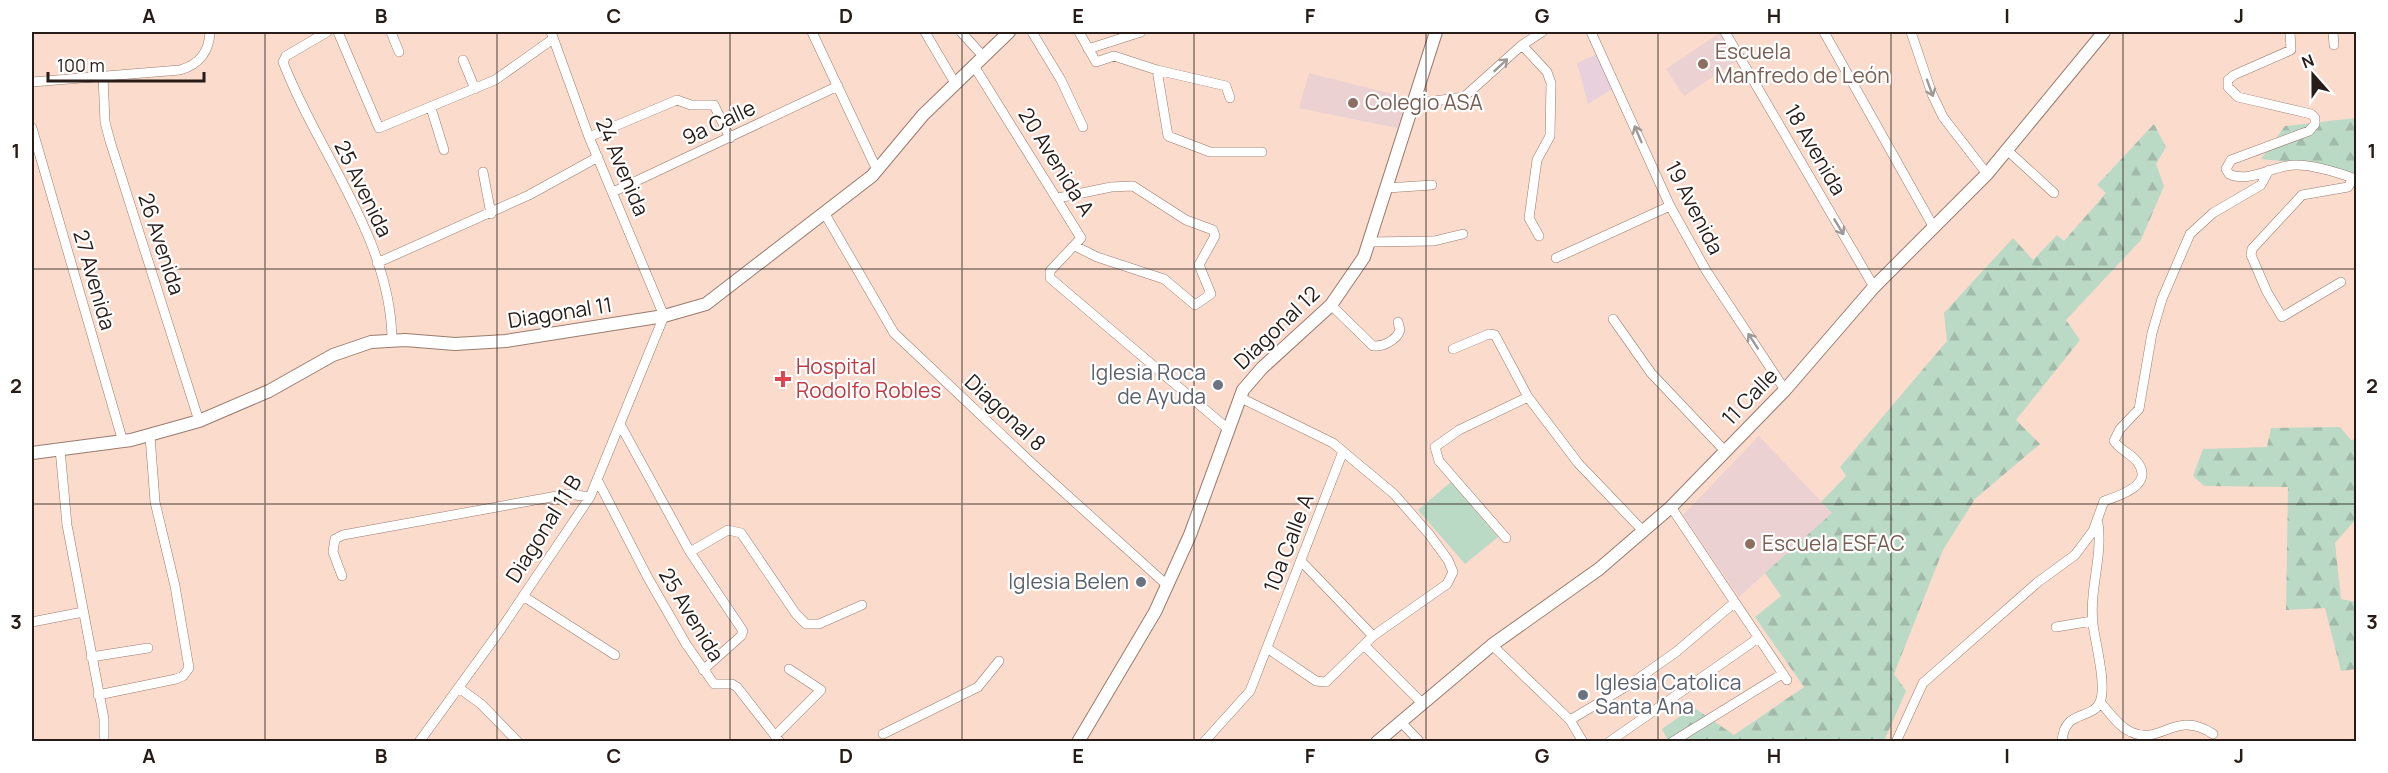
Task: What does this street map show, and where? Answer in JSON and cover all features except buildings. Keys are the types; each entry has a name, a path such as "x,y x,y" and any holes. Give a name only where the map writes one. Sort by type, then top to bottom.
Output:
{"street":[{"path":"32,82 180,70 202,58 209,43 210,32"},
{"name":"25 Avenida","path":"327,32 284,58 299,101 357,211 377,264 392,323 393,340"},
{"path":"338,32 379,128 431,108 504,75 552,35"},
{"path":"391,32 399,52"},
{"path":"813,32 877,170"},
{"path":"925,32 956,82"},
{"path":"961,32 983,56"},
{"name":"Diagonal 11","path":"32,453 123,442 199,421 270,391 333,355 371,342 393,340 479,344 664,316 694,309 714,299 825,214 877,170 923,115 1009,32"},
{"path":"1032,32 1061,80 1083,128"},
{"path":"1079,32 1096,62 1114,56 1157,70 1226,86 1230,98"},
{"path":"1088,49 1141,32"},
{"name":"Diagonal 12","path":"1078,741 1130,658 1168,586 1201,506 1239,397 1263,368 1330,305 1354,274 1370,242 1436,32"},
{"path":"1413,104 1464,97 1522,45 1542,32"},
{"name":"19 Avenida","path":"1591,32 1670,206 1707,272 1785,390"},
{"name":"18 Avenida","path":"1725,32 1874,287"},
{"path":"1824,32 1933,226"},
{"path":"1911,32 1932,94 1943,117 1987,174"},
{"name":"11 Calle","path":"1377,741 1492,645 1599,569 1671,507 1785,390 1874,287 2008,151 2091,37 2104,32"},
{"path":"2290,32 2291,50 2228,80 2228,87 2238,97 2311,114 2315,118 2315,124 2309,131 2231,160 2226,169 2234,177 2250,176 2298,164 2355,179 2348,187 2302,195 2253,249 2251,255 2266,292 2282,317 2341,282"},
{"path":"2333,32 2334,45"},
{"name":"24 Avenida","path":"552,35 589,137 664,316"},
{"path":"1522,45 1547,72 1551,83 1552,128 1537,160 1529,218 1539,236"},
{"path":"463,60 475,89"},
{"name":"20 Avenida A","path":"974,66 1081,238 1049,273 1080,306 1228,429"},
{"path":"1157,70 1168,136 1210,152 1262,152"},
{"name":"26 Avenida","path":"103,76 105,122 110,141 199,421"},
{"name":"9a Calle","path":"613,192 838,86"},
{"path":"589,137 677,100 692,105 714,105 730,138"},
{"path":"431,108 444,150"},
{"name":"27 Avenida","path":"32,128 123,442"},
{"path":"2008,151 2054,193"},
{"path":"377,264 551,184 598,157"},
{"path":"1896,741 1923,683 2038,582 2075,555 2093,531 2104,501 2126,494 2139,483 2142,470 2137,461 2120,450 2114,441 2121,429 2139,409 2152,333 2163,299 2190,234 2213,213 2261,185 2269,170"},
{"path":"483,171 491,213"},
{"path":"1387,188 1431,185"},
{"path":"1058,198 1111,187 1133,186 1186,220 1213,230 1215,236 1199,265 1210,294 1195,305 1164,279 1097,257 1075,246"},
{"path":"1556,258 1670,206"},
{"name":"Diagonal 8","path":"825,214 894,333 1036,467 1168,586"},
{"path":"1370,242 1434,241 1463,234"},
{"path":"1330,305 1373,346 1379,347 1394,339 1400,330 1398,322"},
{"name":"Diagonal 11 B","path":"419,741 459,688 590,497 621,426 664,316"},
{"path":"1613,319 1651,373 1725,452"},
{"path":"1453,349 1490,334 1495,335 1528,397 1578,463 1644,532"},
{"path":"1239,397 1328,440 1342,454 1394,494 1429,534 1448,560 1453,572 1447,584 1373,636 1323,683 1267,648"},
{"path":"1506,538 1439,461 1435,447 1459,430 1528,397"},
{"path":"621,426 690,552 743,632 703,670"},
{"path":"98,695 176,679 183,676 189,668 175,586 157,511 150,436"},
{"path":"60,449 67,525 104,719 104,741"},
{"name":"10a Calle A","path":"1204,741 1248,695 1342,454"},
{"name":"25 Avenida","path":"597,479 648,578 703,670 714,684 738,687 777,739"},
{"path":"342,576 332,548 335,539 343,535 568,494 590,497"},
{"path":"1671,507 1784,677 1720,710 1672,741"},
{"path":"2062,741 2065,726 2071,719 2094,709 2100,702 2102,689 2092,621 2092,594 2100,538 2097,517"},
{"path":"690,552 728,530 741,533 796,614 806,624 819,624 862,605"},
{"path":"1301,561 1373,636"},
{"path":"523,596 615,655"},
{"path":"1570,720 1632,683 1676,652 1734,603"},
{"path":"32,622 83,612"},
{"path":"2056,627 2092,621"},
{"path":"1610,741 1757,639"},
{"path":"1364,645 1422,703"},
{"path":"1492,645 1570,720 1583,741"},
{"path":"91,657 148,648"},
{"path":"883,734 978,687 999,661"},
{"path":"777,739 821,690 789,669"},
{"path":"459,688 481,704 518,741"},
{"path":"2100,702 2121,725 2135,734 2153,734 2191,723 2199,724 2213,734"},
{"path":"1400,721 1419,741"}],"shaded area":[{"name":"Escuela Manfredo de León","path":"1721,32 1740,59 1684,96 1666,69"},
{"path":"1597,54 1617,86 1588,104 1577,63"},
{"name":"Colegio ASA","path":"1309,73 1408,98 1397,128 1299,108"},
{"name":"Escuela ESFAC","path":"1759,436 1832,513 1739,597 1683,515"}],"green space":[{"path":"2356,118 2356,178 2320,165 2261,159 2285,126"},
{"path":"2154,124 2166,147 2156,164 2164,186 2141,240 2066,320 2080,340 2016,420 2040,444 1975,499 1943,550 1894,674 1906,691 1884,741 1668,741 1662,729 1693,707 1734,735 1804,687 1755,617 1781,596 1765,573 1832,513 1821,502 1846,476 1840,467 1947,341 1944,313 2013,238 2033,260 2057,235 2064,241 2106,193 2097,185"},
{"path":"2340,427 2351,440 2356,439 2356,519 2335,543 2341,599 2356,602 2356,669 2341,671 2325,608 2286,610 2288,487 2204,486 2193,476 2203,449 2267,447 2271,428"},
{"path":"1451,482 1498,537 1465,564 1418,510"}],"place":[{"name":"Escuela Manfredo de León","path":"1703,64"},
{"name":"Colegio ASA","path":"1353,103"},
{"name":"Hospital Rodolfo Robles","path":"783,379"},
{"name":"Iglesia Roca de Ayuda","path":"1218,385"},
{"name":"Escuela ESFAC","path":"1750,544"},
{"name":"Iglesia Belen","path":"1141,582"},
{"name":"Iglesia Catolica Santa Ana","path":"1583,695"}]}
